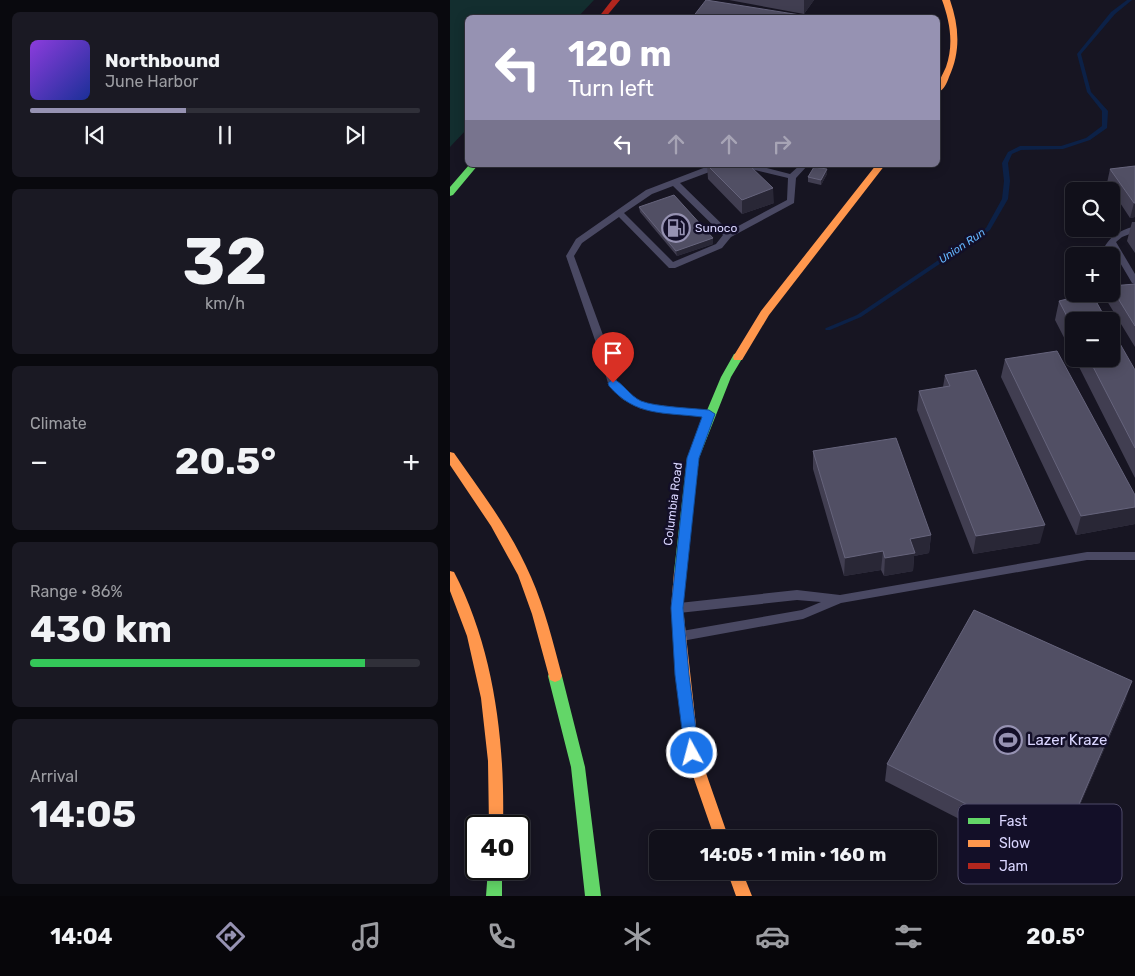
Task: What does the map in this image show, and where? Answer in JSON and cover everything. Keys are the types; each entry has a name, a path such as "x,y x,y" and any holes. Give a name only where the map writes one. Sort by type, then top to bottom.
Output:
{"main road":[{"path":"604,15 616,0"},
{"path":"940,86 954,58 955,19 946,0"},
{"path":"450,193 472,167"},
{"name":"Columbia Road","path":"719,830 692,753 678,636 677,608 693,458 709,414 726,378 765,313 879,167"},
{"path":"450,456 492,515 509,545 532,594 578,767 593,896"},
{"path":"450,576 463,600 484,674 494,741 496,815"},
{"path":"494,896 495,880"},
{"path":"738,880 744,896"}],"lane":[{"path":"709,414 641,406 625,397 613,383 570,256 579,241 649,192 710,167"},
{"path":"754,167 792,177"},
{"path":"619,212 672,266 719,246 728,235 791,201 792,177 802,167"},
{"path":"674,182 728,235"},
{"path":"1108,247 1111,241 1118,235 1135,228"},
{"path":"1111,241 1135,281"},
{"path":"678,636 803,614 840,599 1087,556 1135,556"},
{"path":"677,608 797,595 840,599"}],"green space":[{"path":"450,0 594,0 580,15 465,15 465,131 450,147"}],"building":[{"path":"706,0 800,15 694,15"},
{"path":"1135,166 1135,203 1134,203 1110,169"},
{"path":"709,167 751,167 773,188 742,200"},
{"path":"814,167 827,169 821,180 808,177"},
{"name":"Sunoco","path":"674,195 713,238 676,251 639,207"},
{"path":"1135,284 1135,326 1120,302 1120,285"},
{"path":"1065,300 1065,302 1096,302 1102,312 1065,313 1059,301"},
{"path":"1120,344 1135,370 1135,448 1093,367 1120,367"},
{"path":"1057,351 1135,495 1135,507 1081,516 1005,359"},
{"path":"976,370 1045,525 976,536 919,391 950,386 945,375"},
{"path":"896,438 931,535 910,539 915,553 885,558 883,551 845,558 813,451"},
{"name":"Lazer Kraze","path":"974,610 1132,681 1079,804 966,804 887,764"}],"waterway":[{"name":"Union Run","path":"828,329 859,316 988,229 1005,199 1007,181 1005,163 1010,153 1020,148 1061,148 1088,139 1105,127 1105,111 1089,92 1079,54 1113,13 1130,0"}],"traffic: fast":[{"path":"450,193 472,167"},
{"path":"680,572 693,458 726,377 738,357"},
{"path":"555,676 578,767 593,896"},
{"path":"494,896 495,880"}],"traffic: slow":[{"path":"940,86 953,57 955,35 946,0"},
{"path":"738,357 765,313 879,167"},
{"path":"450,456 496,522 516,557 539,614 555,676"},
{"path":"680,572 677,608 692,753 719,830"},
{"path":"450,576 473,636 488,698 495,761 496,815"},
{"path":"738,880 744,896"}],"traffic: jam":[{"path":"604,15 616,0"}],"place":[{"name":"Sunoco","path":"676,228"},
{"name":"Lazer Kraze","path":"1008,740"}],"route":[{"path":"613,383 625,397 641,406 709,414 693,458 677,608 682,675 692,753"}]}
